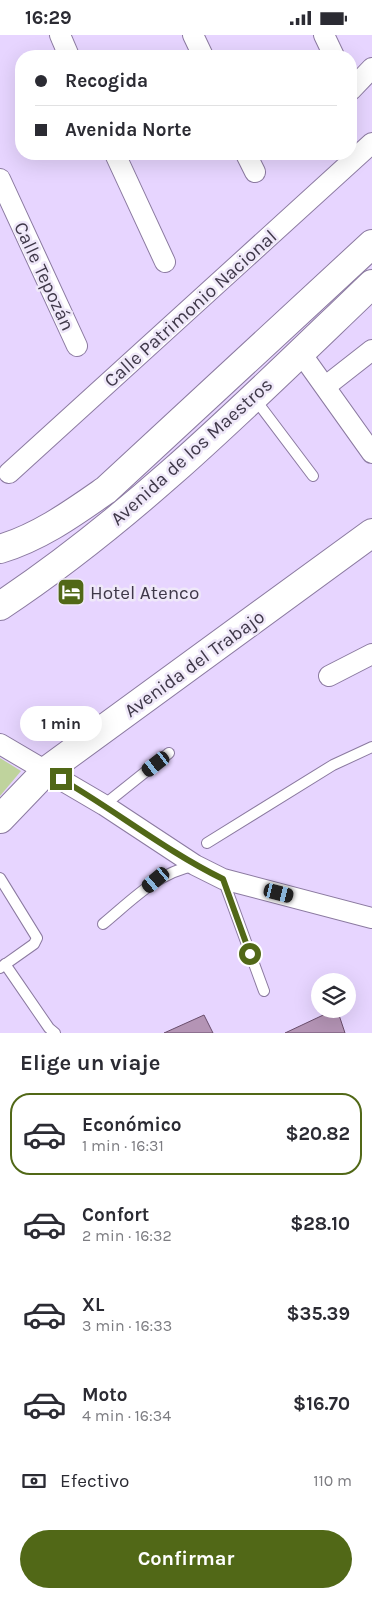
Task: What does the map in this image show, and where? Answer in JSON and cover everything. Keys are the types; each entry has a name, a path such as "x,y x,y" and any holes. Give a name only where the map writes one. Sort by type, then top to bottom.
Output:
{"main road":[{"name":"Avenida de los Maestros","path":"0,549 15,545 62,521 106,490 372,244"},
{"name":"Avenida de los Maestros","path":"0,606 35,583 133,505 253,397 372,284"},
{"name":"Avenida del Trabajo","path":"0,819 46,771 372,533"}],"street":[{"path":"60,35 67,50"},
{"path":"193,35 200,50"},
{"path":"324,35 331,50"},
{"path":"357,84 372,68"},
{"name":"Calle Patrimonio Nacional","path":"357,157 372,143"},
{"path":"117,160 165,262"},
{"path":"249,160 255,172"},
{"name":"Calle Patrimonio Nacional","path":"8,473 353,160"},
{"name":"Calle Tepozán","path":"0,179 77,346"},
{"path":"326,386 372,350"},
{"path":"300,352 372,453"},
{"path":"329,676 372,654"},
{"path":"0,744 104,805 195,865 223,879 372,918"}],"lane":[{"path":"253,397 313,476"},
{"path":"207,843 333,765 372,747"},
{"path":"104,805 169,753"},
{"path":"103,924 156,880 179,869 195,865"},
{"path":"0,878 36,938 34,945 3,966 49,1028 55,1033"},
{"path":"223,879 264,991"}],"green space":[{"path":"0,758 21,771 0,796"}],"building":[{"path":"204,1015 213,1033 164,1033"},
{"path":"317,1018 340,1018 345,1033 285,1033"}],"place":[{"name":"Hotel Atenco","path":"71,592"}],"route":[{"path":"61,779 195,865 223,879 250,954"}]}
